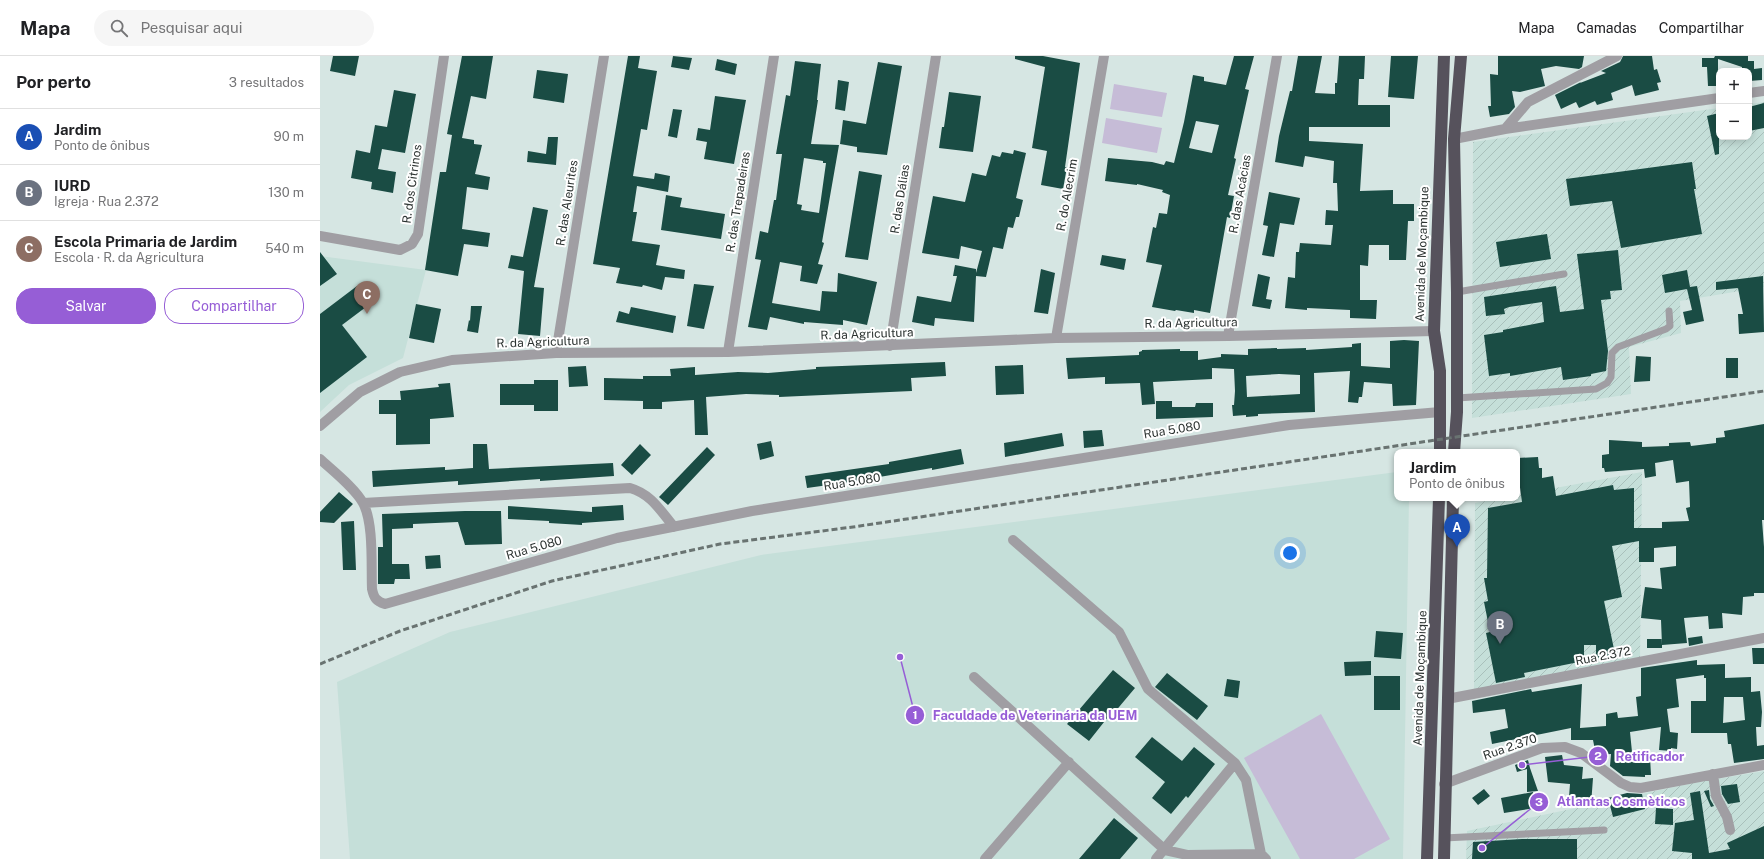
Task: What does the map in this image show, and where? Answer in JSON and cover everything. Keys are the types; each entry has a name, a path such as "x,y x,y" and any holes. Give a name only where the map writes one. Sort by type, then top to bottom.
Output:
{"highway":[{"name":"Avenida de Moçambique","path":"1440,449 1440,371 1434,331 1444,56"},
{"path":"1454,449 1457,412 1457,292 1454,139 1462,56"},
{"name":"Avenida de Moçambique","path":"1427,859 1439,501"},
{"path":"1444,859 1444,784 1453,501"}],"street":[{"name":"R. dos Citrinos","path":"320,236 400,250 412,244 418,234 444,56"},
{"name":"R. das Aleurites","path":"556,353 604,56"},
{"name":"R. das Trepadeiras","path":"728,352 774,56"},
{"name":"R. das Dálias","path":"890,346 936,56"},
{"name":"R. do Alecrim","path":"1056,338 1104,56"},
{"name":"R. das Acácias","path":"1228,336 1277,56"},
{"path":"1505,129 1528,102 1617,56"},
{"path":"1752,93 1764,91"},
{"path":"1454,139 1505,129 1716,98"},
{"name":"R. da Agricultura","path":"320,426 360,392 400,372 452,360 556,353 728,352 1056,338 1434,331"},
{"name":"Rua 5.080","path":"363,503 369,521 372,589 374,597 378,602 385,604 617,538 760,510 1289,425 1440,412"},
{"path":"320,459 353,491 363,503 630,488 641,492 652,501 674,527"},
{"path":"974,677 1165,850 1187,855 1263,857 1246,780 1236,763 1148,689 1119,632 1013,540"},
{"name":"Rua 2.372","path":"1447,699 1764,638"},
{"name":"Rua 2.370","path":"1444,784 1542,748 1565,747 1581,753 1609,774 1630,787 1641,788 1764,765"},
{"path":"985,859 1069,762"},
{"path":"1156,859 1236,763"},
{"path":"1714,774 1716,796 1727,817 1730,830"}],"lane":[{"path":"1457,292 1564,274"},
{"path":"1456,398 1596,388 1607,383 1612,377 1612,354 1618,347 1666,329 1670,326 1669,311"},
{"path":"1444,838 1604,830"}],"shaded area":[{"path":"1114,84 1167,93 1162,117 1110,109"},
{"path":"1764,102 1764,287 1680,301 1681,333 1629,347 1631,394 1472,418 1473,142 1716,108 1716,140 1752,140 1752,104"},
{"path":"1106,118 1162,128 1157,153 1102,143"},
{"path":"320,256 426,270 403,358 349,385 320,412"},
{"path":"1394,472 1394,501 1409,501 1403,859 350,859 337,682 450,632 761,555"},
{"path":"1642,472 1640,663 1474,695 1475,503 1486,501 1520,501 1520,494"},
{"path":"1321,714 1390,839 1354,859 1300,859 1244,758"},
{"path":"1764,771 1764,859 1466,859 1467,831 1693,783"}],"building":[{"path":"333,56 359,56 355,76 330,71"},
{"path":"462,56 493,56 486,99 471,96 462,138 474,140 474,144 482,145 475,174 490,177 488,190 467,187 462,229 490,233 488,247 464,244 458,276 425,270 440,172 446,172 452,135 447,134"},
{"path":"628,56 640,56 638,68 657,71 647,130 641,129 633,176 654,179 655,173 670,176 668,192 637,186 633,212 637,212 632,241 660,245 656,265 685,270 684,279 665,277 662,290 643,285 642,287 616,283 620,268 593,264"},
{"path":"673,56 692,58 689,70 671,67"},
{"path":"1015,56 1043,56 1080,63 1063,189 1041,185 1047,151 1032,148 1045,67 1015,59"},
{"path":"1234,56 1254,56 1245,89 1249,90 1234,158 1236,159 1228,195 1234,196 1230,218 1227,217 1210,313 1194,310 1194,313 1152,307 1162,265 1146,262 1153,227 1156,228 1159,213 1167,214 1170,195 1162,192 1163,190 1137,184 1105,181 1108,158 1152,162 1164,165 1166,161 1174,163 1193,75 1204,77 1204,81 1226,85","holes":["1196,121 1219,125 1212,153 1189,148"]},
{"path":"1298,56 1322,56 1315,93 1335,94 1339,56 1365,56 1364,79 1359,79 1358,105 1390,105 1390,127 1309,127 1309,141 1363,144 1360,191 1393,190 1393,204 1414,204 1414,221 1408,221 1406,260 1389,260 1389,245 1369,245 1368,266 1360,265 1360,300 1377,300 1376,319 1350,318 1350,310 1307,308 1307,310 1285,308 1288,277 1295,278 1296,252 1299,252 1300,243 1331,245 1333,225 1325,225 1326,210 1338,211 1337,183 1333,183 1334,161 1305,156 1303,167 1275,162 1279,136 1290,91 1292,91"},
{"path":"1391,56 1418,56 1414,99 1388,97"},
{"path":"1498,56 1584,56 1582,67 1579,69 1556,66 1541,69 1545,86 1520,92 1512,91 1515,107 1509,114 1490,117 1488,106 1491,106 1490,74 1498,75"},
{"path":"1623,56 1652,56 1654,70 1657,69 1661,82 1657,83 1659,90 1635,96 1632,85 1611,93 1613,100 1597,105 1595,101 1579,108 1576,102 1561,109 1555,95 1581,82 1580,83 1606,73 1601,71 1620,62"},
{"path":"1715,56 1748,56 1748,61 1754,61 1754,69 1762,68 1762,80 1752,81 1752,68 1742,68 1718,59 1718,68 1716,68 1716,86 1708,86 1707,67 1702,67 1702,58 1714,58"},
{"path":"717,59 737,64 735,75 715,70"},
{"path":"795,61 821,64 818,100 811,144 839,145 822,242 824,243 818,264 823,265 817,284 800,281 802,266 780,262 772,303 820,311 822,291 837,292 838,273 877,282 867,325 843,320 843,325 804,322 804,324 770,317 767,330 748,327 761,260 755,259 760,231 768,233 774,200 776,200 782,154 776,154 786,95 790,96","holes":["804,158 823,161 823,163 826,163 819,213 801,210 802,205 797,204"]},
{"path":"878,62 902,66 887,155 857,152 857,147 840,144 843,120 866,124"},
{"path":"537,70 568,74 564,103 533,98"},
{"path":"838,80 849,82 845,111 835,109"},
{"path":"394,90 416,94 405,153 382,149 378,169 396,172 393,193 371,189 372,182 351,178 356,150 370,153 375,125 387,127"},
{"path":"949,92 981,96 973,152 939,148 942,127 944,127"},
{"path":"715,96 746,100 734,164 704,159 707,142 696,140 698,128 710,130"},
{"path":"1764,103 1764,128 1752,130 1752,106"},
{"path":"673,109 682,110 677,138 668,136"},
{"path":"1716,114 1716,140 1719,140 1719,154 1715,155 1707,116"},
{"path":"548,137 558,137 556,165 527,162 528,151 546,154"},
{"path":"1014,150 1026,153 1016,198 1023,200 1019,217 1016,217 1013,228 1008,227 1003,249 993,247 986,277 976,276 974,322 935,318 934,326 912,322 917,296 951,302 957,276 953,276 955,265 976,269 976,273 982,251 961,246 959,259 922,253 933,196 965,202 972,173 986,176 992,155 1000,157 1002,152 1013,154"},
{"path":"1692,162 1696,189 1694,189 1702,234 1621,248 1612,201 1570,206 1566,179"},
{"path":"859,171 882,175 868,260 845,257"},
{"path":"1269,192 1300,198 1294,225 1280,223 1274,257 1262,255 1268,226 1263,225"},
{"path":"666,195 682,198 680,207 725,214 721,239 661,230"},
{"path":"533,207 548,210 534,287 544,288 540,336 518,334 524,271 508,268 511,255 523,257"},
{"path":"1547,234 1551,259 1500,267 1496,242"},
{"path":"1618,250 1622,290 1610,291 1611,299 1601,300 1608,351 1606,371 1591,374 1591,376 1563,380 1561,367 1510,376 1510,373 1489,376 1484,335 1544,322 1542,302 1509,307 1504,309 1505,314 1486,316 1484,297 1556,286 1560,312 1584,309 1577,254"},
{"path":"320,252 337,274 320,286"},
{"path":"1102,255 1126,259 1124,270 1100,265"},
{"path":"1041,269 1055,273 1048,314 1034,312"},
{"path":"1687,270 1690,287 1697,286 1704,321 1686,325 1683,312 1692,310 1687,289 1665,293 1662,275"},
{"path":"1258,274 1270,277 1266,299 1272,300 1270,309 1252,306"},
{"path":"1763,276 1764,332 1739,334 1738,314 1743,314 1738,288 1716,290 1716,282"},
{"path":"694,284 714,286 704,329 687,326"},
{"path":"357,286 370,304 342,325 367,357 320,393 320,314"},
{"path":"416,304 441,309 434,343 409,338"},
{"path":"471,306 482,306 478,333 467,331 469,320 470,321"},
{"path":"631,307 676,316 673,333 616,322 619,311 629,314"},
{"path":"1390,341 1419,341 1416,405 1393,406 1392,384 1364,382 1362,397 1359,397 1358,403 1348,402 1350,371 1314,373 1315,412 1258,414 1258,416 1246,417 1246,415 1233,416 1232,405 1234,405 1235,391 1234,369 1212,368 1212,379 1153,382 1155,404 1142,405 1140,383 1105,384 1105,377 1068,379 1066,358 1139,355 1139,352 1142,350 1180,349 1180,351 1198,351 1198,360 1221,357 1221,354 1248,355 1248,349 1306,348 1306,350 1352,347 1352,344 1361,343 1361,366 1390,368","holes":["1279,374 1300,375 1300,394 1247,397 1246,376"]},
{"path":"1636,356 1651,357 1650,381 1634,382"},
{"path":"1726,358 1738,358 1738,378 1726,378"},
{"path":"945,362 946,376 911,378 912,391 779,397 779,395 746,394 706,397 708,435 695,435 694,400 662,402 662,409 643,409 643,401 604,400 604,378 643,379 643,376 671,376 670,369 695,367 695,375 738,372 768,373 816,369 816,367"},
{"path":"1023,365 1024,394 996,395 995,366"},
{"path":"586,366 588,386 569,387 568,367"},
{"path":"534,380 558,380 558,411 534,411 534,405 500,405 500,384 534,384"},
{"path":"450,383 454,417 430,419 430,444 396,445 396,414 379,414 379,400 401,400 400,391 439,387 438,384"},
{"path":"1156,401 1172,401 1172,407 1195,407 1196,403 1213,403 1213,417 1156,419"},
{"path":"1764,424 1764,520 1762,520 1764,547 1764,593 1754,593 1754,596 1743,597 1742,615 1722,613 1723,628 1709,629 1708,616 1684,618 1687,643 1662,645 1661,620 1641,618 1642,608 1645,587 1662,589 1660,568 1676,566 1676,546 1654,548 1654,562 1639,562 1639,541 1612,546 1622,597 1604,601 1615,654 1596,658 1596,645 1584,645 1584,661 1524,673 1525,677 1496,683 1486,633 1490,632 1484,602 1488,601 1484,578 1487,578 1488,508 1522,502 1520,487 1520,458 1538,457 1539,468 1542,468 1542,478 1553,476 1556,496 1613,485 1614,490 1634,488 1634,528 1662,528 1662,522 1689,521 1686,508 1690,507 1689,481 1676,483 1673,460 1655,463 1656,476 1645,478 1644,469 1605,472 1604,468 1602,468 1602,455 1609,454 1609,440 1642,442 1642,447 1669,446 1669,443 1690,442 1691,446 1716,443 1716,438 1725,437 1724,431"},
{"path":"1102,430 1104,446 1084,448 1083,431"},
{"path":"1062,433 1064,446 1005,457 1004,443"},
{"path":"771,441 774,456 760,460 757,444"},
{"path":"473,444 487,444 489,469 613,463 614,476 540,481 540,479 458,485 458,481 373,487 372,471 445,467 445,470 473,468"},
{"path":"640,444 651,455 632,475 621,465"},
{"path":"707,447 715,455 668,505 659,497"},
{"path":"961,449 964,464 807,488 805,476 889,464 889,462"},
{"path":"339,492 353,504 334,523 320,522 320,512"},
{"path":"623,505 624,520 582,523 582,525 549,523 549,521 508,519 508,506 592,512 592,507"},
{"path":"501,511 502,544 465,545 458,522 413,524 413,528 392,529 392,564 409,564 410,579 395,579 394,584 378,584 378,547 383,547 382,514"},
{"path":"354,521 356,570 343,570 341,522"},
{"path":"440,555 441,568 426,569 425,556"},
{"path":"1376,631 1403,633 1401,659 1374,657"},
{"path":"1702,636 1703,643 1689,646 1688,638"},
{"path":"1647,639 1662,639 1662,648 1647,648"},
{"path":"1752,648 1764,648 1764,664 1753,664"},
{"path":"1697,660 1697,665 1725,664 1725,678 1751,677 1751,692 1760,691 1762,712 1761,727 1756,727 1757,746 1764,745 1764,759 1734,763 1731,744 1728,744 1727,733 1691,733 1691,701 1706,701 1706,678 1704,678 1704,675 1676,679 1679,707 1667,709 1670,732 1678,733 1677,749 1671,748 1671,751 1659,750 1661,727 1630,732 1632,752 1635,751 1636,758 1650,757 1651,775 1645,775 1645,777 1623,776 1610,766 1611,754 1596,755 1593,740 1571,740 1571,728 1492,744 1490,732 1508,728 1505,709 1473,713 1472,701 1531,689 1532,692 1582,684 1580,728 1606,726 1606,714 1617,712 1618,718 1638,716 1636,697 1641,696 1641,668","holes":["1724,697 1743,697 1745,720 1723,723"]},
{"path":"1371,661 1371,675 1345,676 1344,662"},
{"path":"1113,670 1135,688 1114,713 1112,712 1089,741 1067,724"},
{"path":"1167,673 1208,706 1197,720 1155,687"},
{"path":"1374,676 1400,676 1400,710 1374,710"},
{"path":"1227,679 1240,681 1238,698 1224,696"},
{"path":"1152,737 1182,761 1194,747 1215,764 1188,798 1186,796 1171,814 1152,798 1165,782 1135,757"},
{"path":"1562,755 1564,765 1583,767 1582,779 1593,778 1591,805 1576,804 1576,798 1569,797 1570,784 1548,782 1545,757"},
{"path":"1528,760 1538,791 1527,792 1527,769 1517,772 1515,765"},
{"path":"1737,784 1740,802 1728,804 1722,794 1721,786"},
{"path":"1484,789 1490,796 1478,805 1472,798"},
{"path":"1709,790 1710,799 1714,806 1711,807 1704,791"},
{"path":"1700,791 1709,853 1730,849 1727,843 1764,826 1764,859 1692,859 1692,853 1672,851 1675,823 1694,820 1690,793"},
{"path":"1533,792 1535,808 1504,813 1501,798"},
{"path":"1627,793 1642,794 1645,809 1613,817 1608,798"},
{"path":"1656,808 1673,809 1673,825 1655,824"},
{"path":"1114,818 1138,838 1120,859 1079,859"},
{"path":"1522,839 1577,839 1577,859 1472,859 1473,842"}],"railway":[{"path":"320,664 400,631 552,581 720,544 853,527 1764,391"}],"place":[{"name":"Escola Primaria de Jardim","path":"367,314"},
{"name":"Jardim","path":"1457,547"},
{"name":"IURD","path":"1500,644"},
{"name":"Faculdade de Veterinária da UEM","path":"900,657"},
{"name":"Retificador","path":"1522,765"},
{"name":"Atlantas Cosmèticos","path":"1482,848"}]}
